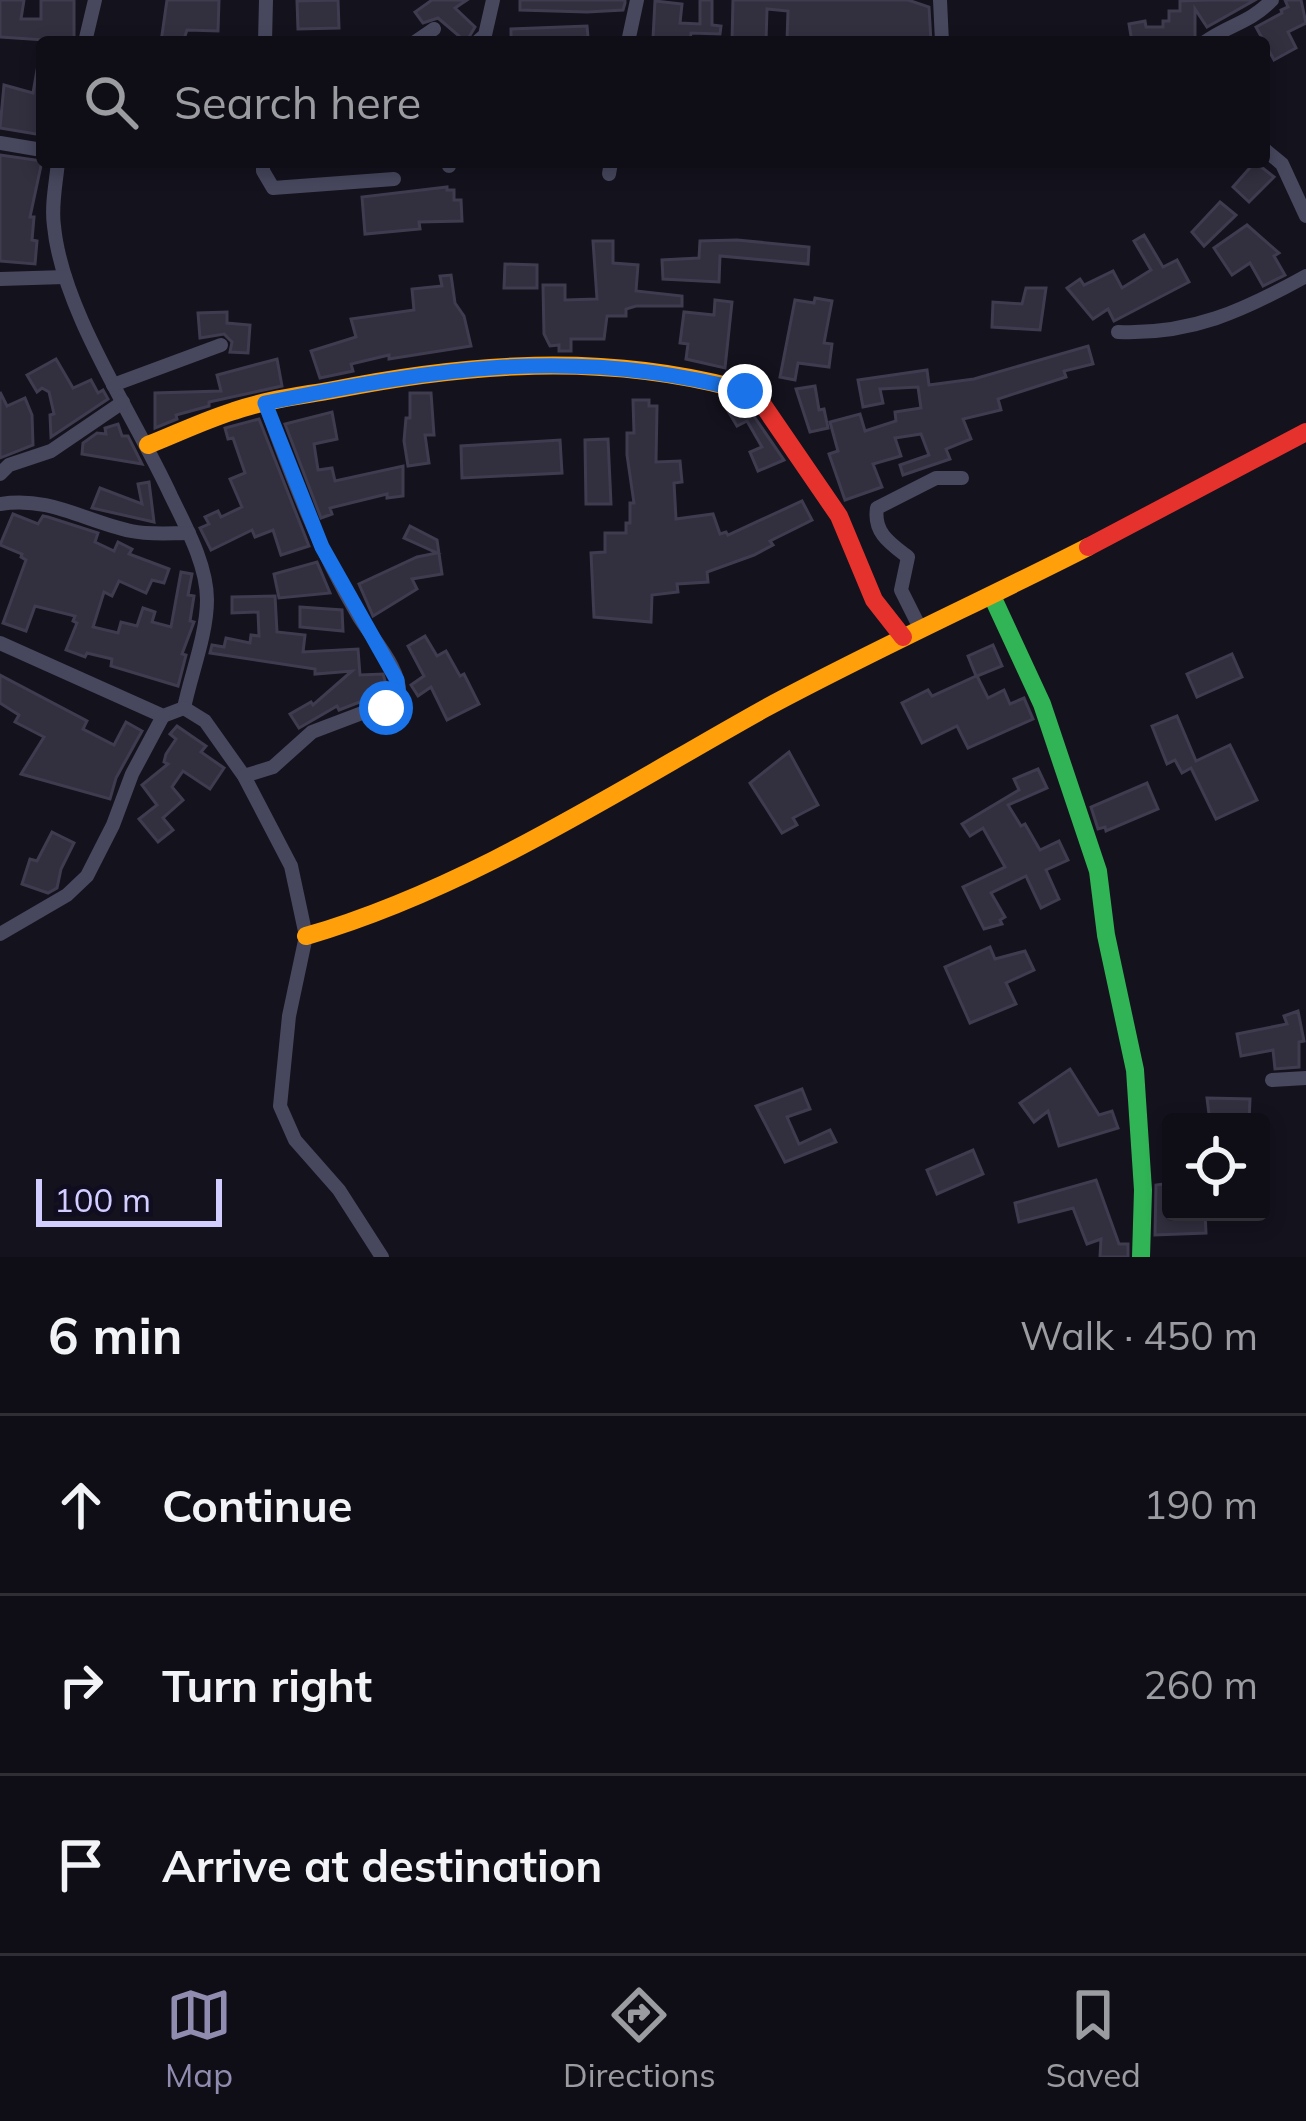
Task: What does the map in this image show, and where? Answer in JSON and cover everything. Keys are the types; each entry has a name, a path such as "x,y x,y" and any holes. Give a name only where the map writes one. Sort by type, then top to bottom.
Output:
{"street":[{"path":"86,36 95,0"},
{"path":"266,0 266,36"},
{"path":"484,36 493,0"},
{"path":"629,36 637,0"},
{"path":"940,0 942,36"},
{"path":"1213,36 1243,25 1272,0"},
{"path":"424,36 434,29"},
{"path":"0,142 36,149"},
{"path":"1270,153 1282,164 1306,216"},
{"path":"58,168 53,225 65,277 113,385 189,533 206,583 207,603 184,708"},
{"path":"263,168 273,188 394,179"},
{"path":"1118,332 1157,334 1196,327 1306,276"},
{"path":"0,279 65,277"},
{"path":"113,385 221,345"},
{"path":"148,446 235,410 412,374 512,364 614,367 699,379 745,391 761,403 838,516 874,600 912,633"},
{"path":"0,474 9,465 51,451 123,403"},
{"path":"244,776 273,767 312,732 386,708 401,693 387,657 359,617 322,547 265,403"},
{"path":"306,936 374,916 526,841 839,668 992,596 1306,432"},
{"path":"912,633 902,590 908,557 882,538 875,515 884,505 936,478 962,478"},
{"path":"0,504 53,503 133,532 189,533"},
{"path":"992,596 1042,704 1099,871 1106,935 1136,1082 1141,1257"},
{"path":"0,643 163,716"},
{"path":"184,708 205,721 244,776 291,866 306,936 289,1016 280,1106 295,1140 339,1190 382,1257"},
{"path":"0,934 67,895 87,876 163,716 184,708"},
{"path":"1272,1080 1306,1078"}],"building":[{"path":"0,0 24,0 21,19 41,19 41,0 74,0 74,36 0,37"},
{"path":"167,0 219,0 218,31 187,30 185,36 162,36"},
{"path":"338,0 339,28 298,29 297,1"},
{"path":"432,0 467,0 455,8 475,27 470,36 459,36 438,18 423,23 415,12"},
{"path":"520,0 625,3 623,10 587,12 520,10"},
{"path":"700,0 712,0 712,25 721,26 720,34 653,36 655,1 682,4 680,23 700,24"},
{"path":"733,0 908,0 929,7 931,36 787,36 788,11 767,9 766,36 732,36"},
{"path":"1255,0 1207,27 1195,9 1195,36 1131,36 1129,24 1145,21 1146,27 1163,27 1169,11 1180,11 1180,1"},
{"path":"1285,0 1301,0 1306,23 1288,32 1296,48 1274,60 1270,36 1261,36 1256,27 1288,7"},
{"path":"587,26 588,36 511,36 511,29"},
{"path":"36,76 36,134 0,128 4,85 33,93"},
{"path":"0,155 36,160 36,168 40,168 30,217 34,217 32,240 37,241 35,264 0,261"},
{"path":"1250,168 1263,168 1274,177 1249,202 1233,187"},
{"path":"454,190 454,200 461,200 462,221 419,222 420,229 365,234 362,197"},
{"path":"1220,202 1236,215 1204,246 1192,232"},
{"path":"1247,225 1279,253 1274,256 1285,275 1263,286 1250,263 1232,275 1214,248"},
{"path":"1144,235 1163,267 1177,260 1189,282 1114,321 1108,309 1093,319 1067,288 1080,279 1084,285 1113,271 1122,288 1151,270 1134,241"},
{"path":"593,241 613,241 613,263 638,265 636,291 682,296 682,306 626,309 626,316 607,316 604,339 571,339 571,351 559,351 559,345 550,346 544,334 543,285 565,285 565,300 597,299"},
{"path":"700,241 809,247 808,264 720,256 719,282 663,279 662,260 699,258"},
{"path":"505,264 537,265 537,288 504,288"},
{"path":"451,275 455,303 464,316 471,346 389,359 389,355 351,364 353,371 320,378 311,351 356,337 351,319 414,310 412,289 442,286 440,276"},
{"path":"1026,288 1046,288 1040,330 992,327 993,302 1022,304"},
{"path":"815,298 832,301 824,343 832,344 829,367 798,363 795,380 780,377 795,300 814,303"},
{"path":"715,300 732,302 725,368 686,359 688,344 680,343 684,312 714,315"},
{"path":"227,312 227,323 250,325 248,353 230,352 232,342 224,334 200,338 198,313"},
{"path":"1088,346 1093,364 998,399 1001,410 963,419 971,439 946,449 950,459 903,475 900,465 929,455 921,434 895,438 901,456 873,464 882,487 845,500 829,454 838,451 830,422 860,414 865,431 896,421 895,412 921,408 918,387 880,389 883,403 863,407 858,380 927,370 929,385 974,379"},
{"path":"56,359 73,388 91,380 108,399 51,437 50,415 54,414 49,392 42,388 37,392 27,375"},
{"path":"277,359 282,386 209,402 209,406 176,415 177,419 155,428 155,393 221,391 217,375"},
{"path":"815,386 828,428 810,432 796,389"},
{"path":"0,392 7,406 25,398 32,415 33,445 0,458"},
{"path":"410,393 431,393 434,435 425,435 429,463 408,466 404,441"},
{"path":"633,400 649,400 649,406 657,406 656,462 680,461 682,482 674,483 676,519 713,514 720,534 728,535 802,501 812,520 770,541 773,545 754,555 707,572 708,582 677,584 678,592 652,595 651,622 594,617 591,553 605,552 605,533 626,533 630,503 634,503 627,455 627,433 634,433"},
{"path":"739,403 751,412 784,460 758,471 750,452 762,447 747,421 737,426 728,411"},
{"path":"332,412 337,439 314,444 318,470 332,468 335,481 403,466 403,496 387,498 387,494 330,508 332,514 321,518 285,424"},
{"path":"259,419 309,546 281,555 273,530 255,537 252,530 211,550 200,528 209,524 205,517 218,511 221,517 242,507 230,479 245,473 225,428"},
{"path":"118,424 142,464 82,454 83,443"},
{"path":"608,439 611,504 586,504 585,440"},
{"path":"560,440 562,473 462,478 461,446"},
{"path":"149,482 154,522 92,508 100,488 142,504 138,484"},
{"path":"13,514 38,524 43,516 48,517 98,533 95,542 114,551 118,542 132,549 129,554 169,569 164,583 152,580 146,593 119,581 112,596 104,592 93,627 118,633 121,622 137,626 143,608 155,612 152,622 171,627 181,572 192,574 188,595 194,596 190,621 194,622 182,654 186,655 178,686 111,666 112,659 66,650 77,623 75,616 35,606 26,631 3,623 26,560 0,545"},
{"path":"410,526 437,540 442,574 412,579 417,589 373,616 359,584 417,557 437,553 404,538"},
{"path":"317,562 330,593 279,598 274,574"},
{"path":"275,596 277,632 305,635 303,652 358,649 360,675 383,674 388,691 339,710 337,706 299,728 290,714 313,705 352,671 315,674 315,669 210,653 212,645 224,647 226,638 250,643 251,635 259,636 258,612 232,613 232,597"},
{"path":"300,607 342,610 343,631 300,627"},
{"path":"425,636 437,656 446,651 479,704 447,720 431,687 418,696 411,685 424,676 408,646"},
{"path":"993,645 1002,666 977,676 988,698 1004,690 1010,704 1024,698 1033,719 968,748 957,726 922,743 902,703 928,690 932,696 976,676 968,656"},
{"path":"1232,654 1242,677 1197,697 1187,674"},
{"path":"0,675 87,721 83,729 114,745 126,722 142,731 110,799 21,774 44,737 15,722 19,715 0,703"},
{"path":"1177,716 1196,761 1230,745 1257,800 1216,819 1191,768 1182,773 1175,760 1167,764 1152,726"},
{"path":"177,726 206,746 201,752 224,768 210,789 183,771 172,787 183,800 163,818 173,830 158,842 139,819 157,805 142,785 168,764 166,754 176,739 170,734"},
{"path":"789,752 818,805 793,818 797,825 782,833 750,783"},
{"path":"1038,769 1047,788 1008,805 1040,850 1059,841 1068,860 1046,870 1059,899 1041,908 1026,876 991,893 1005,917 1002,924 984,929 963,887 1005,867 983,828 970,836 962,824 1019,790 1014,779"},
{"path":"1147,783 1158,809 1106,831 1105,827 1098,829 1091,807"},
{"path":"52,832 74,843 57,888 48,893 22,884 30,859 37,861"},
{"path":"990,947 995,959 1025,951 1034,970 1006,983 1016,1004 970,1023 945,967"},
{"path":"1298,1011 1304,1041 1299,1042 1299,1067 1275,1069 1273,1050 1241,1056 1237,1034 1287,1024 1284,1016"},
{"path":"1070,1069 1099,1115 1112,1111 1118,1128 1059,1146 1048,1111 1034,1122 1020,1103"},
{"path":"802,1089 810,1109 787,1117 799,1144 830,1130 836,1142 785,1162 756,1106"},
{"path":"1207,1098 1250,1099 1249,1113 1209,1113"},
{"path":"973,1150 983,1174 937,1194 927,1170"},
{"path":"1096,1180 1119,1244 1128,1244 1128,1257 1100,1257 1101,1239 1087,1244 1073,1208 1019,1222 1015,1203"},
{"path":"1162,1184 1162,1221 1205,1221 1206,1233 1155,1235 1156,1185"}],"traffic: fast":[{"path":"992,596 1042,704 1098,871 1106,935 1135,1070 1143,1190 1141,1257"}],"traffic: slow":[{"path":"148,445 270,401 484,368 585,366 685,377 735,388"},
{"path":"306,936 366,916 483,865 762,710 1088,547"}],"traffic: jam":[{"path":"735,388 761,402 839,516 874,600 903,637"},
{"path":"1088,547 1306,432"}],"route":[{"path":"386,708 399,700 397,680 322,547 265,403 412,374 512,364 614,367 745,391"}]}
